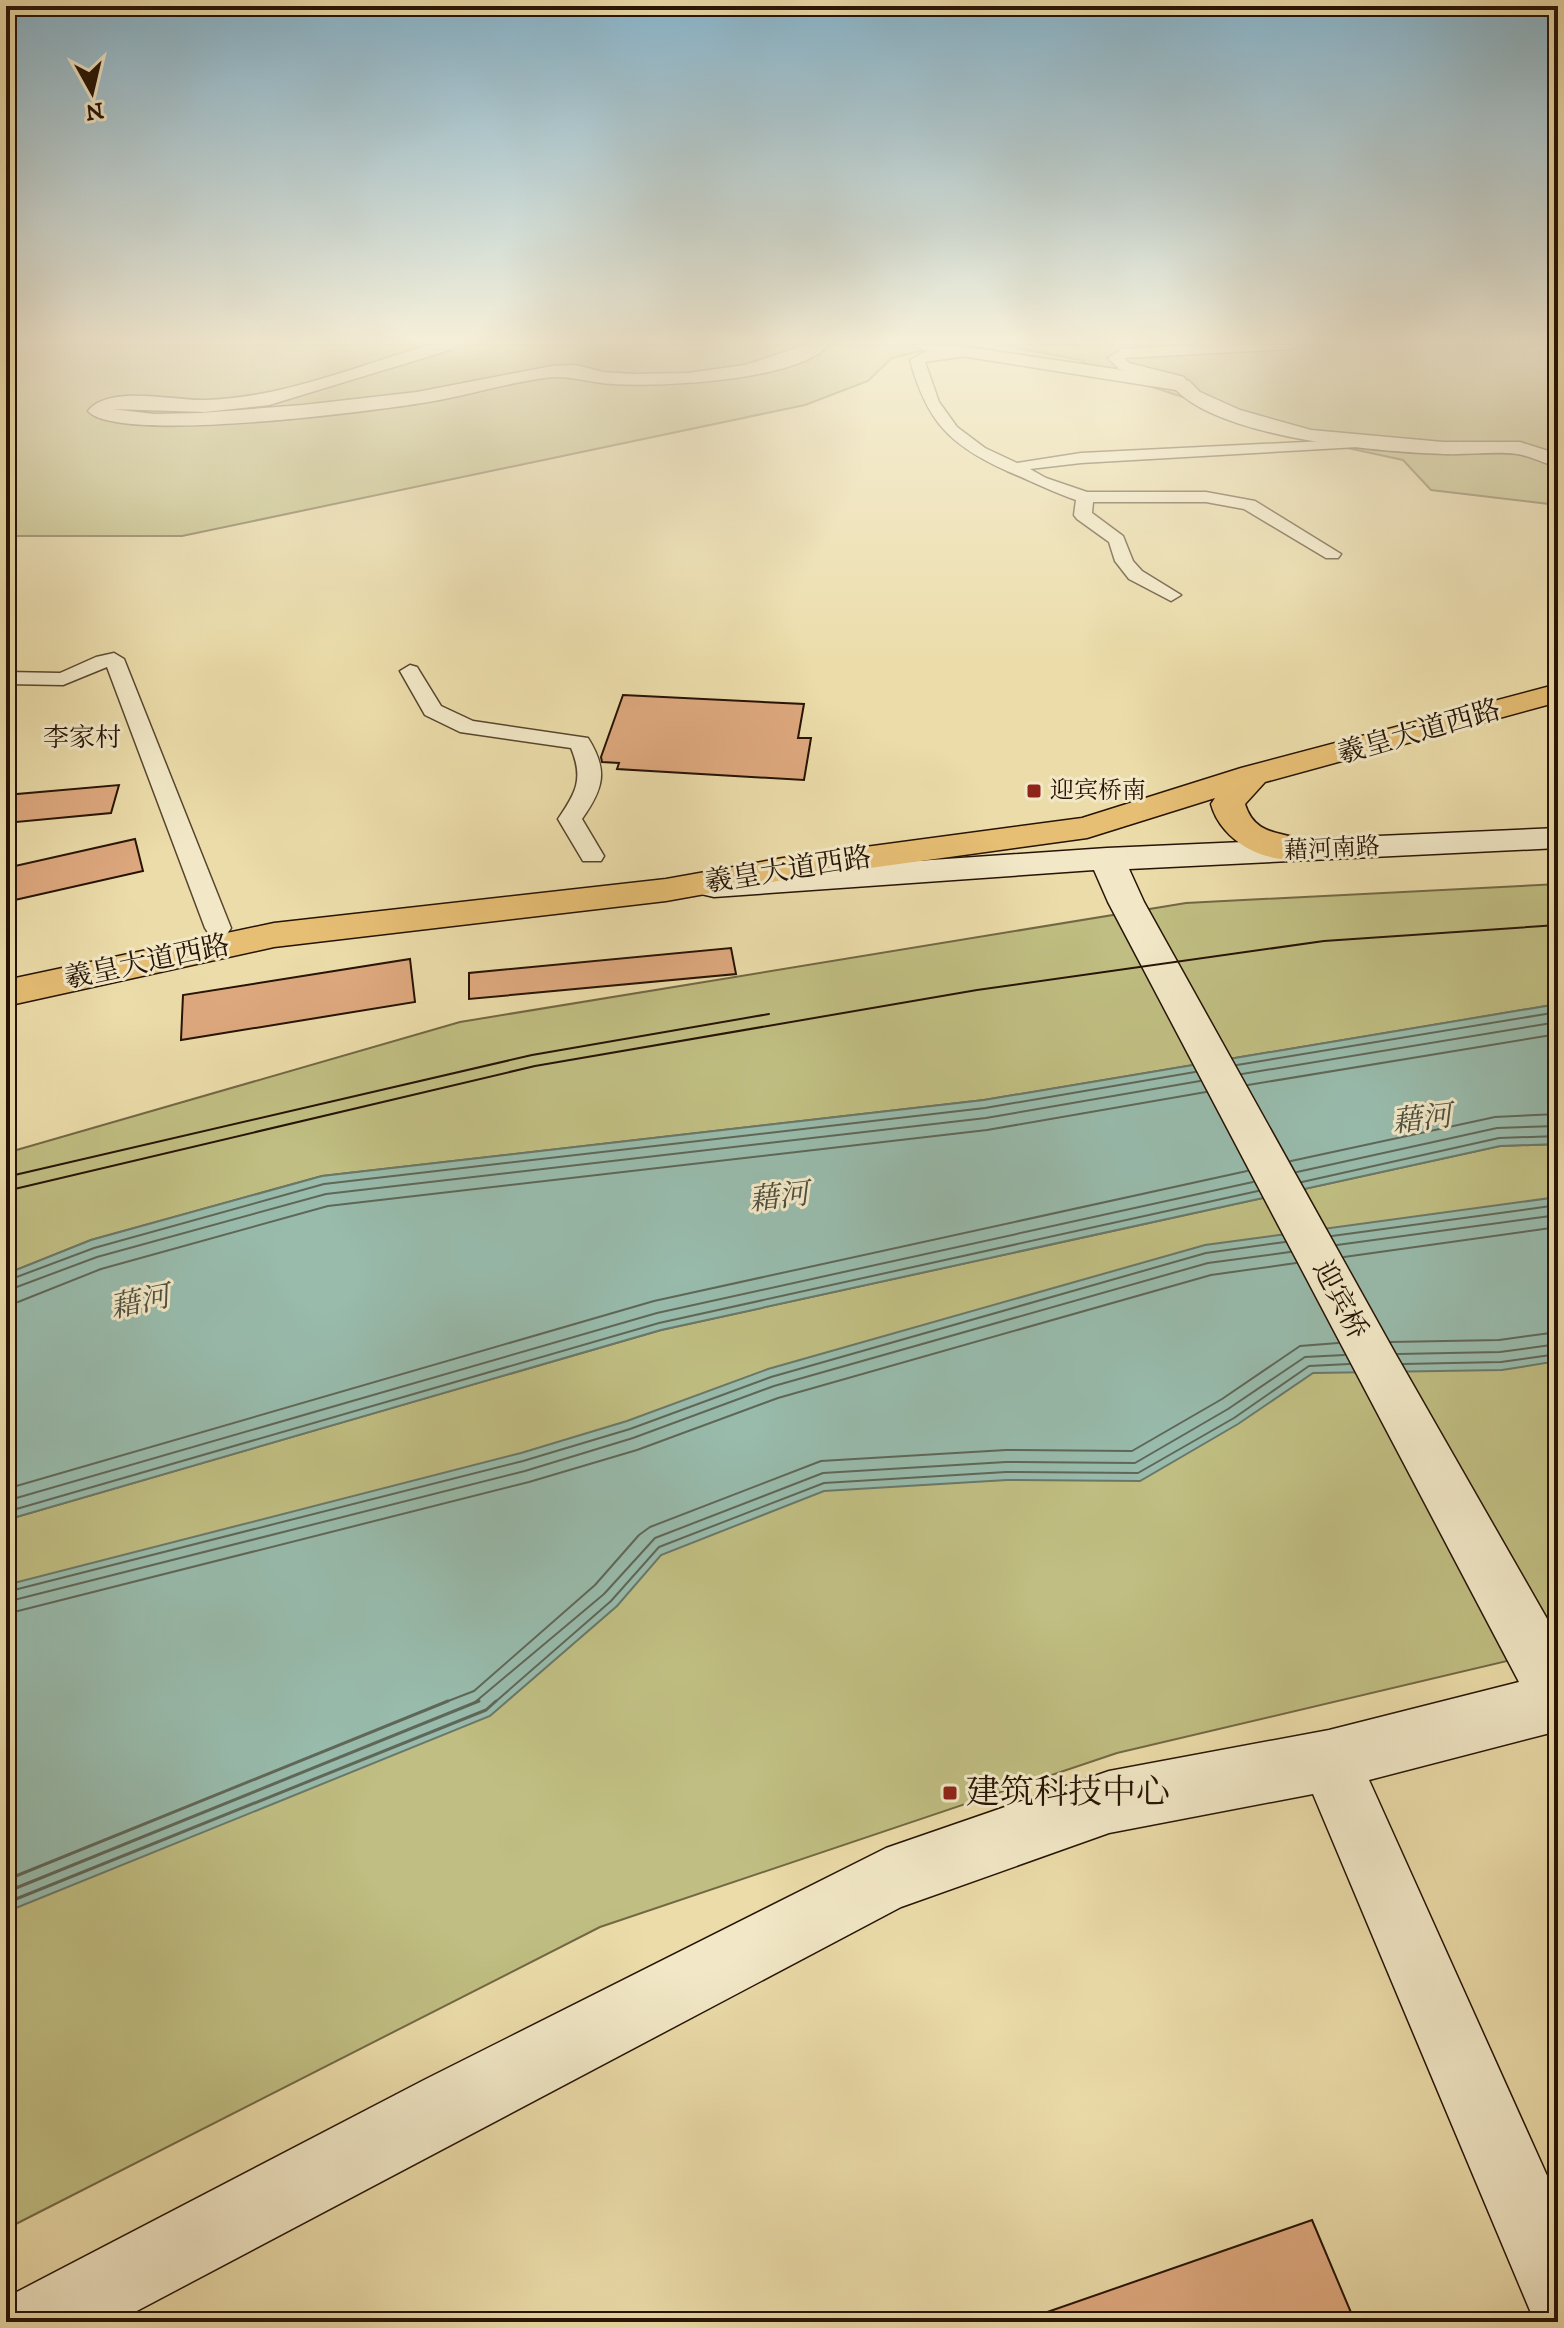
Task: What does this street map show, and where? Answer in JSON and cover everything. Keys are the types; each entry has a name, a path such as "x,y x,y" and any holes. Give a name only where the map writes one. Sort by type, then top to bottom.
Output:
{"main road":[{"name":"羲皇大道西路","path":"6,971 218,928 497,889 690,868 1088,815 1558,676"},
{"name":"羲皇大道西路","path":"6,993 274,935 666,890 1088,815 1253,775 1558,693"},
{"path":"1253,775 1228,804 1230,816 1238,827 1253,838 1294,850"},
{"path":"1088,815 1107,859"},
{"name":"藉河南路","path":"666,890 1107,859 1558,838"},
{"name":"迎宾桥","path":"1107,859 1126,902 1377,1368 1558,1695"},
{"path":"38,2322 449,2105 886,1880 1109,1802 1329,1760 1558,1702"},
{"path":"1329,1760 1558,2286"}],"street":[{"path":"981,454 1040,482 1085,497 1206,497 1249,505 1332,554"},
{"path":"1019,470 1024,465 1081,458 1156,454"},
{"path":"1536,454 1558,461"},
{"path":"1085,497 1083,515 1117,540 1122,563 1146,583 1171,595"},
{"path":"6,678 63,679 114,659 218,928"},
{"path":"410,671 433,710 468,727 580,743 593,771 590,792 570,819 592,856"}],"shaded area":[{"path":"6,454 574,454 182,536 6,536"},
{"path":"1374,454 1558,454 1558,505 1431,490 1403,460"},
{"path":"1558,884 1558,1004 984,1100 322,1176 91,1240 6,1274 6,1153 460,1022 1186,903"},
{"path":"1558,1144 1558,1649 1117,1753 600,1927 6,2229 6,1520 661,1330 1500,1146"}],"water":[{"name":"藉河","path":"1558,1004 1558,1144 1500,1146 661,1330 6,1520 6,1274 91,1240 322,1176 984,1100"},
{"path":"1558,1197 1558,1361 1502,1370 1313,1373 1238,1424 1140,1481 1007,1480 824,1491 661,1555 617,1606 490,1716 6,1912 6,1585 521,1453 627,1421 768,1369 1205,1245"}],"building":[{"path":"623,695 804,704 798,738 811,738 804,780 617,769 619,763 602,762 601,757"},
{"path":"119,785 111,813 6,823 6,795"},
{"path":"135,839 143,871 6,902 6,868"},
{"path":"731,948 736,974 469,999 469,973"},
{"path":"410,959 415,1002 181,1040 183,995"},
{"path":"1312,2220 1355,2322 1030,2322 1030,2318"}],"tram line":[{"path":"6,1191 535,1066 977,990 1324,941 1558,925"},
{"path":"6,1177 532,1055 769,1014"}],"place":[{"name":"迎宾桥南","path":"1034,791"},
{"name":"建筑科技中心","path":"950,1793"}],"district":[{"name":"李家村","path":"82,738"}]}
